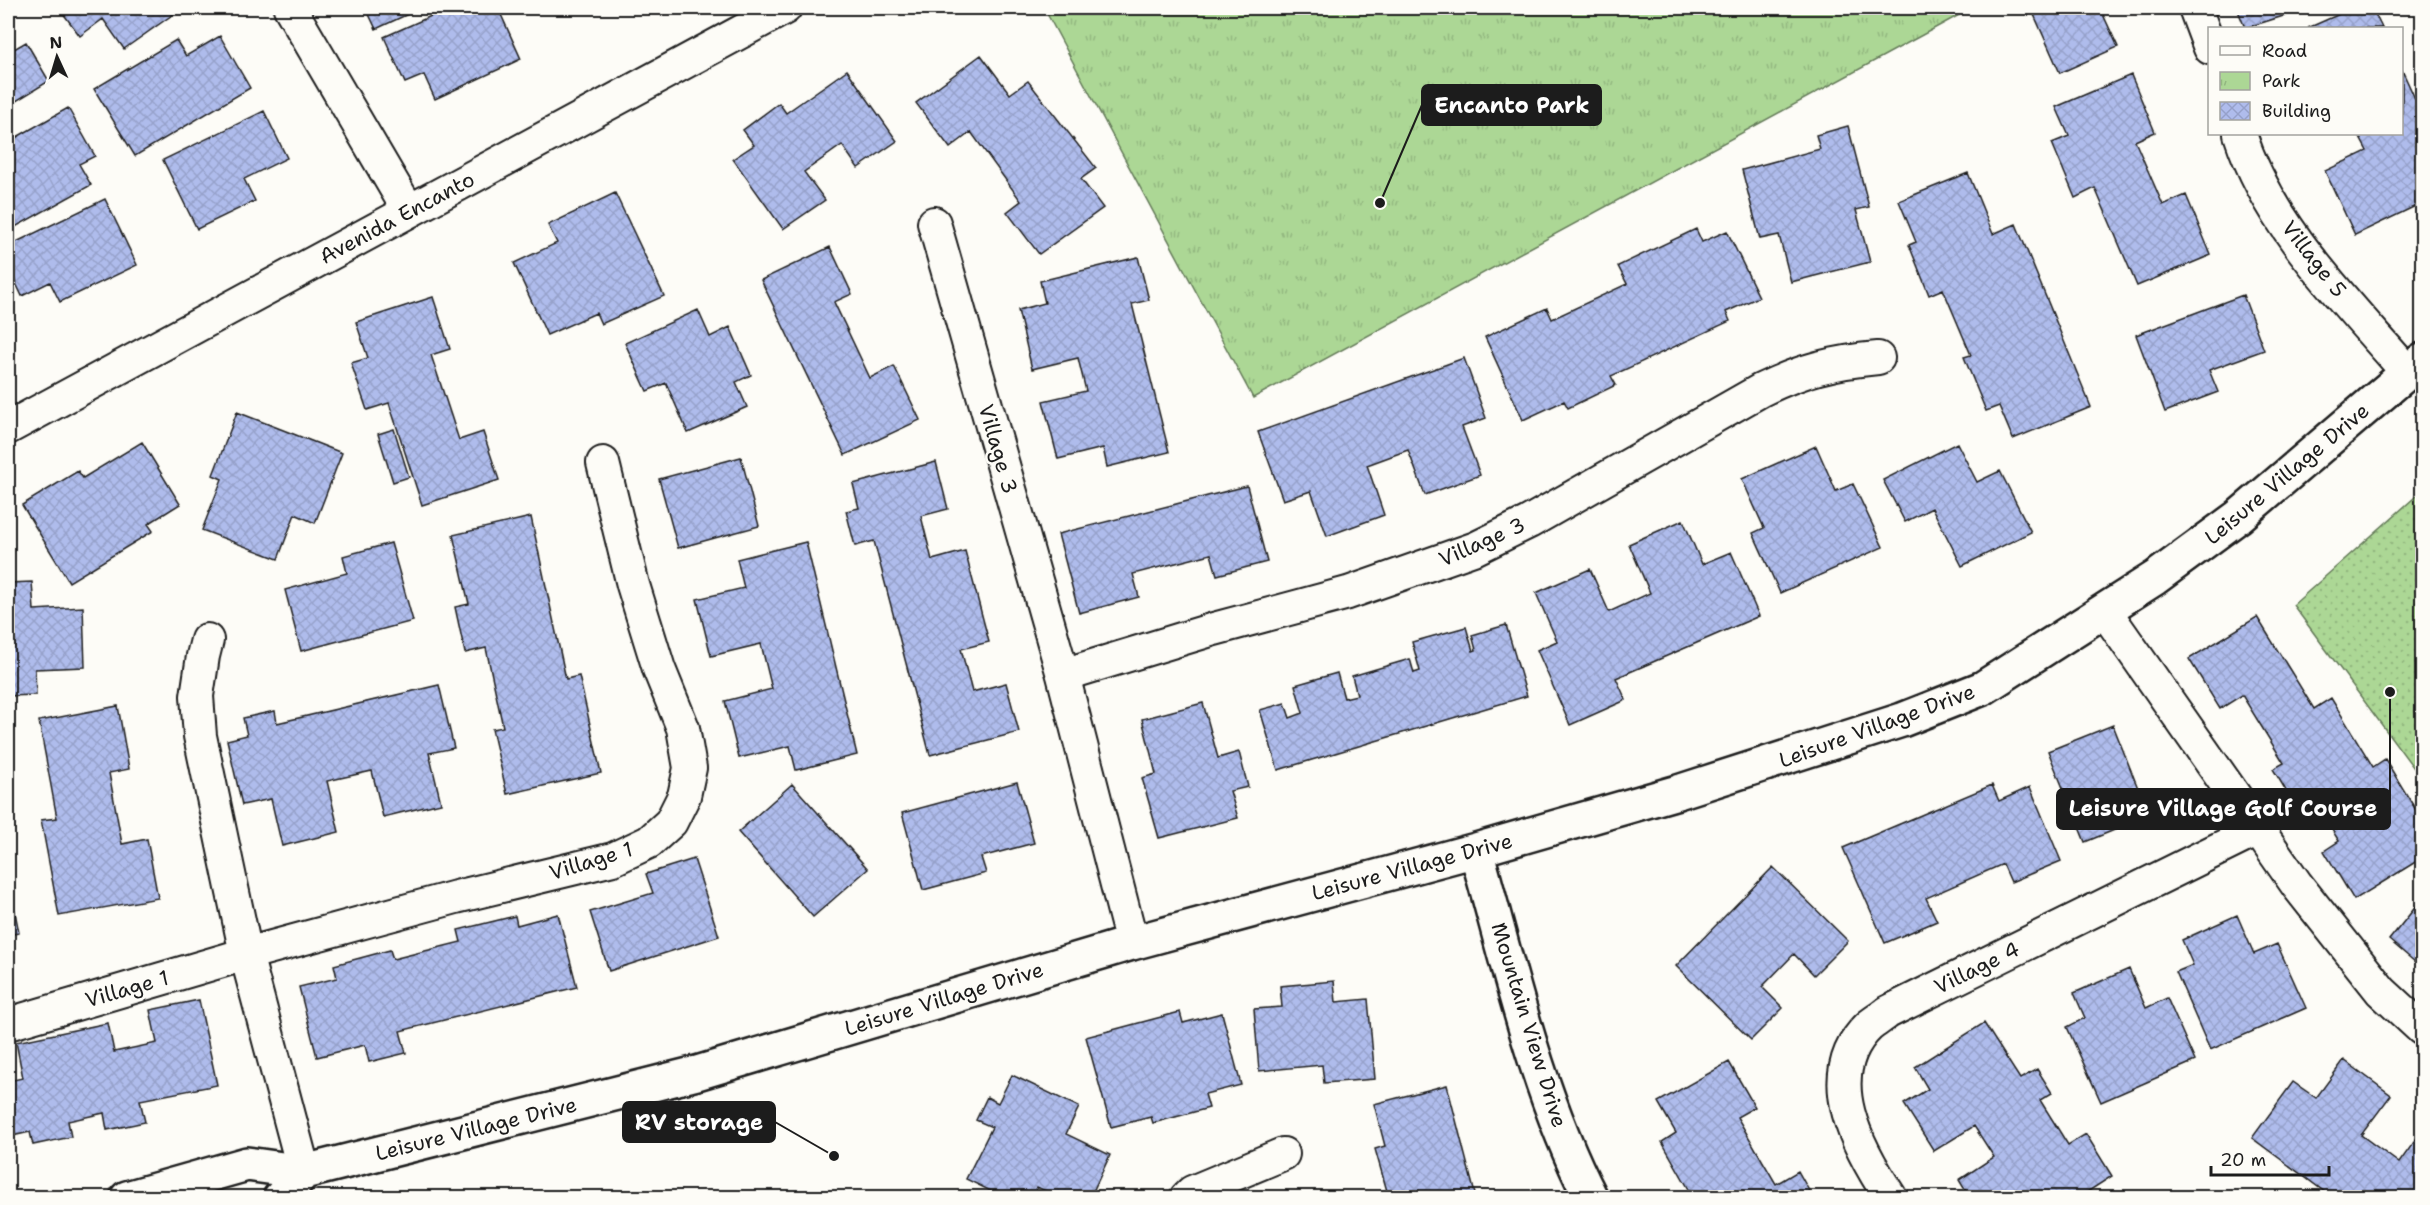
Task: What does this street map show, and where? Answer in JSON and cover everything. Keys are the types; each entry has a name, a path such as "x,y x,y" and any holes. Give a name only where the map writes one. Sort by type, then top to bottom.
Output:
{"street":[{"path":"290,8 409,211"},
{"name":"Avenida Encanto","path":"12,415 409,211 785,8"},
{"path":"2195,8 2208,43"},
{"name":"Village 5","path":"2240,135 2248,160 2268,197 2311,260 2415,367"},
{"name":"Village 3","path":"934,223 1063,675 1132,943"},
{"name":"Village 3","path":"1063,675 1214,629 1348,593 1476,548 1529,522 1791,375 1838,361 1878,358"},
{"name":"Leisure Village Drive","path":"127,1197 247,1164 304,1172 697,1073 1132,943 1476,850 1700,786 1902,720 1983,688 2105,611 2197,549 2415,367"},
{"name":"Village 1","path":"8,1024 246,954 456,897 613,859 649,842 671,822 684,796 690,768 683,728 659,669 633,585 603,463"},
{"path":"2105,611 2297,885 2381,991 2422,1029"},
{"path":"207,640 197,696 200,736 246,954 304,1172 280,1197"},
{"name":"Village 4","path":"1891,1197 1869,1165 1854,1133 1846,1104 1845,1075 1853,1048 1868,1027 1888,1012 2257,830"},
{"name":"Mountain View Drive","path":"1476,850 1535,1054 1565,1140 1592,1197"},
{"path":"1186,1197 1192,1192 1283,1154"}],"green space":[{"path":"1044,8 1972,8 1253,398"},
{"path":"2422,491 2422,779 2293,605"}],"building":[{"path":"59,8 182,8 124,49 103,19 80,36"},
{"path":"366,8 421,8 376,29"},
{"path":"449,8 498,8 521,59 435,99 424,75 405,83 384,37"},
{"path":"2031,8 2100,8 2118,47 2060,73"},
{"path":"2237,8 2309,8 2248,27 2245,27"},
{"path":"2353,8 2372,8 2382,27 2310,27"},
{"path":"220,36 250,88 135,156 94,89 176,40 186,56"},
{"path":"26,42 49,81 8,106 8,51"},
{"path":"981,55 1010,94 1028,81 1096,168 1081,179 1103,208 1039,254 1007,212 1021,201 971,132 950,148 916,103"},
{"path":"847,70 897,141 858,168 842,145 804,172 825,200 783,229 733,159 754,145 743,130 779,103 786,113"},
{"path":"2403,72 2422,114 2422,203 2355,235 2325,171 2367,151 2359,135 2403,135"},
{"path":"2131,75 2155,132 2135,141 2163,205 2186,195 2211,255 2137,286 2095,188 2075,198 2052,143 2069,136 2056,107"},
{"path":"68,108 95,156 79,164 91,185 8,231 8,142"},
{"path":"264,111 287,158 244,179 255,201 197,229 163,160"},
{"path":"1848,126 1869,207 1856,210 1870,262 1791,282 1779,235 1760,239 1742,170 1820,149 1816,135"},
{"path":"1968,173 1993,234 2016,224 2091,407 2013,439 1999,406 1986,411 1964,357 1971,355 1943,289 1929,295 1909,245 1916,242 1899,201"},
{"path":"615,193 664,296 601,324 596,313 547,335 514,263 557,243 548,225"},
{"path":"105,199 137,265 60,302 50,282 22,296 8,266 8,246"},
{"path":"1696,229 1702,242 1727,231 1759,297 1726,312 1730,321 1611,376 1616,385 1568,408 1564,401 1523,420 1485,337 1547,308 1552,319 1627,284 1618,266"},
{"path":"830,247 852,294 834,302 870,378 894,366 920,420 845,455 761,280"},
{"path":"1138,257 1149,300 1132,304 1169,452 1107,467 1103,448 1058,459 1043,401 1086,391 1078,358 1032,369 1018,310 1045,303 1040,281"},
{"path":"2243,295 2264,350 2209,370 2218,392 2165,412 2136,335"},
{"path":"433,297 450,349 431,355 459,440 483,432 499,480 422,505 389,403 367,410 351,363 368,358 356,322"},
{"path":"698,310 710,337 730,327 751,375 736,382 747,407 688,433 666,383 647,391 625,343"},
{"path":"1464,358 1486,418 1462,427 1480,475 1425,495 1408,450 1367,465 1384,515 1327,536 1311,491 1283,500 1258,432"},
{"path":"237,412 342,453 315,523 295,514 278,559 202,530 222,479 213,475"},
{"path":"394,429 409,477 393,482 378,434"},
{"path":"142,442 180,504 148,524 153,531 69,582 22,505 78,471 83,478"},
{"path":"1957,443 1977,482 2000,471 2031,532 1962,566 1932,508 1905,522 1883,480"},
{"path":"1816,446 1836,491 1853,484 1883,547 1780,593 1753,533 1764,528 1742,479"},
{"path":"741,457 759,526 678,548 659,479"},
{"path":"936,462 948,509 921,516 932,560 965,551 989,642 961,649 972,692 1006,683 1019,732 930,755 874,541 855,546 846,511 859,508 853,484"},
{"path":"1247,486 1267,562 1217,575 1211,554 1133,574 1139,597 1079,613 1058,534"},
{"path":"531,517 566,679 579,676 601,773 507,794 492,729 503,727 486,648 465,653 455,607 469,604 453,535"},
{"path":"1683,520 1702,564 1731,552 1759,616 1616,678 1626,700 1570,725 1537,650 1557,641 1536,593 1590,569 1609,612 1650,593 1629,544"},
{"path":"806,542 857,755 796,770 790,746 739,758 725,701 772,689 761,644 711,656 697,599 744,588 737,559"},
{"path":"391,543 413,621 301,651 285,590 347,573 343,556"},
{"path":"32,582 34,610 83,607 85,667 35,669 36,695 8,696 8,583"},
{"path":"2257,617 2314,709 2331,698 2373,767 2385,759 2422,820 2422,858 2354,900 2324,851 2339,841 2319,809 2303,819 2273,769 2284,763 2242,695 2220,709 2189,659"},
{"path":"1506,625 1527,696 1278,770 1260,710 1285,703 1290,718 1303,713 1295,685 1337,673 1344,698 1357,695 1352,676 1410,659 1414,673 1420,671 1412,642 1466,627 1473,651 1476,650 1472,635"},
{"path":"439,685 454,748 429,753 441,803 383,817 372,771 327,781 339,832 282,846 271,799 242,805 227,740 247,735 243,718 275,711 277,723"},
{"path":"1203,703 1218,758 1239,752 1248,787 1230,791 1238,818 1159,838 1142,778 1156,774 1142,719"},
{"path":"118,706 129,769 109,773 122,844 147,839 158,898 59,916 41,820 57,818 39,721"},
{"path":"2113,725 2149,816 2085,842 2048,751"},
{"path":"1017,782 1034,843 981,857 986,873 923,890 902,813"},
{"path":"792,784 868,869 813,917 738,832"},
{"path":"1992,785 1999,801 2030,787 2061,861 2011,882 2003,864 1926,898 1937,921 1885,943 1843,848"},
{"path":"694,859 719,936 609,971 590,912 653,893 646,874"},
{"path":"1773,867 1848,941 1814,975 1794,954 1762,987 1783,1008 1751,1040 1676,966"},
{"path":"8,876 19,933 8,935"},
{"path":"2422,899 2422,968 2389,940"},
{"path":"558,914 577,987 400,1031 406,1053 369,1062 365,1045 317,1057 299,987 337,978 334,965 390,950 393,959 461,942 458,930 515,916 517,925"},
{"path":"2237,915 2254,954 2277,944 2306,1008 2210,1050 2176,972 2193,965 2182,940"},
{"path":"2129,969 2146,1008 2167,998 2195,1061 2101,1102 2067,1027 2085,1018 2074,993"},
{"path":"1334,981 1336,1002 1368,999 1375,1079 1324,1083 1322,1065 1259,1071 1254,1009 1282,1007 1280,986"},
{"path":"199,1000 217,1085 140,1100 145,1122 107,1130 104,1113 68,1121 71,1137 33,1145 30,1132 8,1137 8,1081 23,1078 16,1042 108,1023 114,1052 157,1043 150,1010"},
{"path":"1180,1012 1183,1023 1222,1013 1241,1085 1205,1094 1209,1108 1153,1123 1151,1117 1111,1127 1086,1037"},
{"path":"1984,1023 2020,1079 2037,1069 2052,1093 2040,1100 2068,1145 2086,1134 2112,1176 2078,1198 1970,1198 1959,1180 1994,1157 1974,1126 1934,1151 1904,1104 1928,1089 1915,1067"},
{"path":"2344,1060 2391,1095 2361,1135 2399,1163 2422,1131 2422,1198 2333,1198 2252,1138 2293,1082 2316,1098"},
{"path":"1729,1062 1755,1107 1737,1117 1776,1184 1798,1171 1813,1198 1694,1198 1662,1142 1676,1133 1658,1102"},
{"path":"1012,1075 1079,1107 1066,1134 1110,1155 1090,1198 1060,1198 1037,1187 1032,1198 1005,1198 966,1179 992,1127 976,1120 987,1097 998,1103"},
{"path":"1447,1085 1476,1198 1389,1198 1375,1149 1385,1146 1374,1104"}],"place":[{"name":"Encanto Park","path":"1380,203"},
{"name":"Leisure Village Golf Course","path":"2390,692"},
{"name":"RV storage","path":"834,1156"}]}
